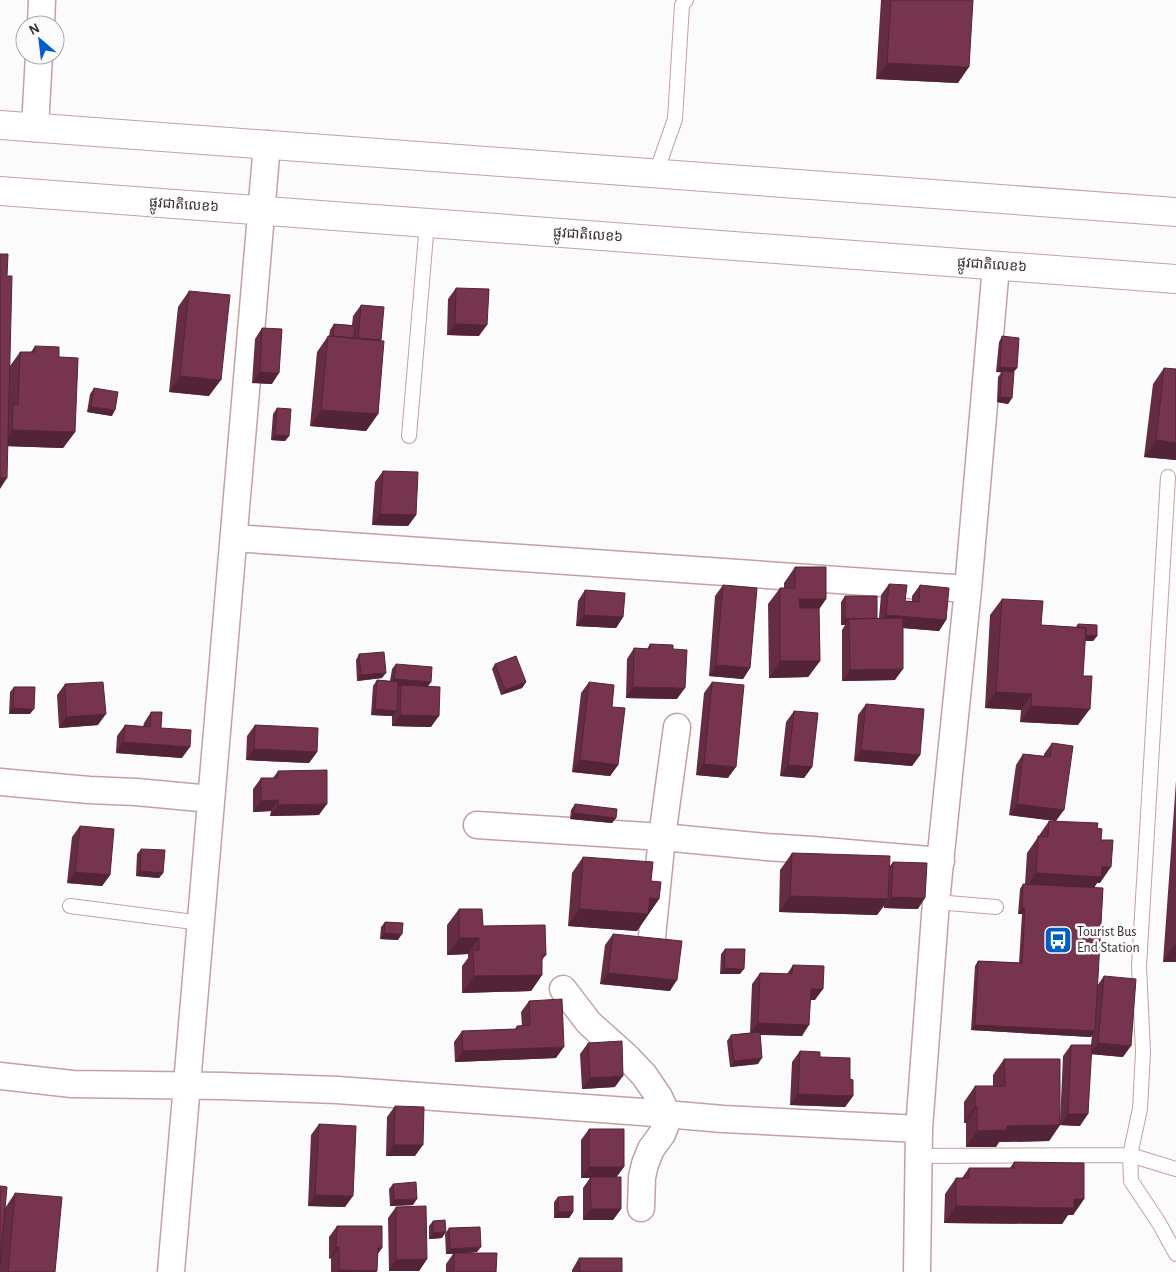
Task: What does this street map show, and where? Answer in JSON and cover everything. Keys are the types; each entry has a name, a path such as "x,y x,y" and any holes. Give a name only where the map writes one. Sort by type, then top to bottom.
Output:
{"highway":[{"path":"0,125 1176,212"},
{"name":"ផ្លូវជាតិលេខ៦","path":"0,191 1176,279"}],"street":[{"path":"41,15 42,0"},
{"path":"34,128 38,65"},
{"path":"171,1272 267,144"},
{"path":"916,1272 919,1129 936,902 968,589 996,266"},
{"path":"234,538 968,589"},
{"path":"651,947 662,837 677,727"},
{"path":"0,782 211,799"},
{"path":"477,825 662,837 941,861"},
{"path":"563,989 589,1023 644,1075 659,1097 667,1114 662,1134 651,1149 645,1164 642,1178 641,1208"},
{"path":"0,1076 72,1084 337,1090 723,1119 919,1129"}],"lane":[{"path":"656,173 675,119 682,5 686,0"},
{"path":"408,436 427,223"},
{"path":"1154,476 1172,477 1139,966 1143,1052 1140,1109 1130,1155 1132,1181 1176,1254"},
{"path":"936,902 996,908"},
{"path":"70,906 201,923"},
{"path":"918,1156 1130,1155 1176,1169"}],"building":[{"path":"891,0 973,0 969,67 887,63"},
{"path":"0,254 8,254 7,276 12,276 7,478 0,478"},
{"path":"456,288 489,289 487,325 455,324"},
{"path":"189,291 230,295 221,380 180,376"},
{"path":"361,305 384,307 381,340 358,338"},
{"path":"334,324 355,326 354,338 333,336"},
{"path":"262,328 282,329 279,373 260,372"},
{"path":"328,336 384,341 378,414 321,410"},
{"path":"1002,336 1019,338 1017,368 1000,367"},
{"path":"35,346 59,347 59,357 78,358 75,432 12,430 13,404 18,405 20,352 35,352"},
{"path":"1164,368 1176,369 1176,443 1156,440"},
{"path":"1002,371 1014,372 1012,398 1000,397"},
{"path":"94,388 118,392 115,410 91,407"},
{"path":"277,408 291,409 289,436 275,435"},
{"path":"383,471 418,472 416,515 380,514"},
{"path":"795,567 826,567 826,599 799,599 800,608 819,608 820,661 780,661 780,588 795,588"},
{"path":"889,584 907,585 905,601 919,602 920,585 949,588 946,620 886,615"},
{"path":"723,585 757,588 750,668 716,665"},
{"path":"585,590 625,593 623,617 584,615"},
{"path":"845,596 877,596 877,618 845,619"},
{"path":"1002,599 1043,601 1041,625 1086,628 1083,676 1092,676 1090,709 1031,706 1032,694 996,692"},
{"path":"903,618 903,669 850,670 849,619"},
{"path":"1078,624 1097,625 1097,636 1085,635 1086,628 1078,627"},
{"path":"650,644 673,645 673,649 687,650 685,688 633,687 634,648 650,649"},
{"path":"384,652 386,673 361,675 359,654"},
{"path":"516,656 526,682 505,690 495,664"},
{"path":"396,664 432,667 431,682 394,679"},
{"path":"377,680 398,682 397,711 375,709"},
{"path":"103,682 106,714 66,717 65,684"},
{"path":"589,682 614,685 612,707 625,708 618,765 580,760"},
{"path":"712,682 744,685 736,767 704,764"},
{"path":"401,685 440,687 439,716 400,715"},
{"path":"14,687 35,687 34,709 13,708"},
{"path":"866,704 924,709 920,755 861,750"},
{"path":"794,711 818,713 812,767 788,765"},
{"path":"151,712 162,712 161,728 191,730 190,747 123,742 125,725 150,727"},
{"path":"255,725 318,728 317,752 254,749"},
{"path":"1052,743 1073,746 1064,810 1017,804 1023,754 1050,757"},
{"path":"327,770 327,804 278,805 278,800 261,801 261,778 278,778 278,771"},
{"path":"575,804 617,809 616,818 574,813"},
{"path":"1049,821 1098,823 1097,828 1102,829 1101,840 1113,840 1111,867 1102,867 1101,877 1036,873 1038,836 1048,837"},
{"path":"80,826 114,829 110,875 75,872"},
{"path":"141,849 165,850 163,873 140,871"},
{"path":"792,853 890,856 888,899 790,896"},
{"path":"583,857 653,862 651,881 661,882 659,899 650,898 648,914 579,909"},
{"path":"893,862 927,863 925,898 891,897"},
{"name":"Tourist Bus End Station","path":"1023,884 1103,888 1095,1031 975,1025 978,961 1022,963 1025,908 1022,908"},
{"path":"459,909 482,909 483,926 545,925 546,955 542,955 542,975 474,976 473,950 479,950 479,938 459,938"},
{"path":"385,922 403,923 402,934 384,933"},
{"path":"613,934 682,941 677,980 608,973"},
{"path":"725,949 745,949 744,969 724,968"},
{"path":"793,965 824,966 823,989 811,989 809,1025 758,1023 760,973 792,974"},
{"path":"1104,976 1136,979 1131,1046 1098,1043"},
{"path":"562,999 564,1047 463,1051 462,1031 517,1029 517,1026 530,1025 529,1001"},
{"path":"760,1032 762,1058 734,1061 731,1035"},
{"path":"622,1041 623,1076 590,1078 588,1043"},
{"path":"1071,1045 1092,1045 1088,1114 1068,1114"},
{"path":"800,1051 820,1052 820,1057 850,1058 850,1079 853,1080 853,1096 798,1094"},
{"path":"1004,1059 1060,1059 1060,1125 1007,1126 1007,1130 977,1131 975,1086 1005,1086"},
{"path":"395,1106 424,1107 423,1145 394,1145"},
{"path":"319,1124 356,1126 353,1196 315,1195"},
{"path":"589,1129 624,1129 624,1167 589,1167"},
{"path":"1014,1162 1084,1163 1084,1199 1074,1199 1074,1208 956,1206 956,1178 969,1178 969,1168 1014,1168"},
{"path":"590,1177 621,1177 621,1209 591,1209"},
{"path":"416,1182 417,1199 394,1200 393,1184"},
{"path":"0,1186 7,1187 0,1264"},
{"path":"15,1193 62,1197 55,1272 8,1272"},
{"path":"573,1196 573,1212 558,1212 558,1197"},
{"path":"426,1206 427,1259 396,1260 396,1207"},
{"path":"445,1220 446,1232 433,1233 433,1221"},
{"path":"337,1226 382,1226 382,1248 378,1248 377,1271 339,1270 339,1247 336,1248"},
{"path":"480,1227 481,1247 450,1249 449,1228"},
{"path":"454,1253 497,1253 496,1272 454,1272"},
{"path":"579,1258 622,1258 622,1272 580,1272"}],"place":[{"name":"Tourist Bus End Station","path":"1058,940"}]}
